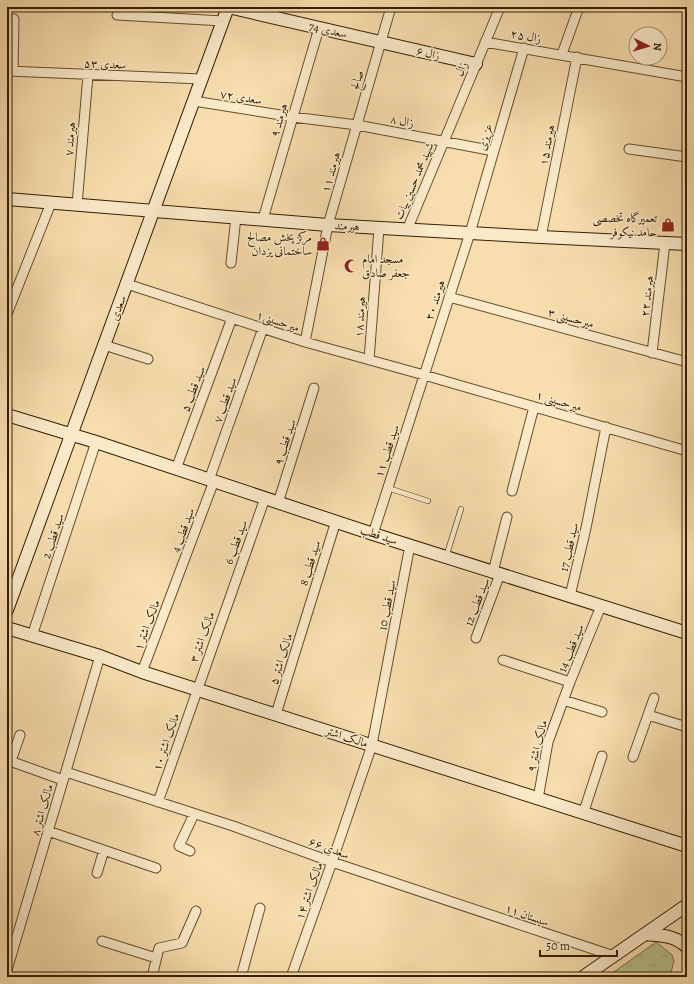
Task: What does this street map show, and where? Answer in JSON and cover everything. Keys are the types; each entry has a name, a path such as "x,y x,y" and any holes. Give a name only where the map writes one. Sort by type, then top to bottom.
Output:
{"street":[{"name":"سعدی 74","path":"228,7 275,12 319,28 381,42"},
{"name":"سعدی","path":"7,610 228,7"},
{"name":"صالح","path":"357,125 391,7"},
{"name":"زال","path":"444,141 500,7"},
{"path":"562,54 579,7"},
{"path":"117,15 223,21"},
{"path":"10,71 14,19"},
{"name":"هیرمند ۹","path":"263,219 319,28"},
{"name":"زال ۶","path":"381,42 476,64"},
{"name":"زال ۲۵","path":"485,42 562,54 687,77"},
{"name":"عزیزی","path":"470,233 524,48"},
{"name":"هیرمند ۱۵","path":"541,237 577,57"},
{"name":"سعدی ۵۳","path":"10,71 202,80"},
{"name":"هیرمند ۷","path":"77,205 88,75"},
{"name":"سعدی ۷۲","path":"194,101 292,117 357,125"},
{"name":"زال ۸","path":"357,125 494,151"},
{"name":"هیرمند ۱۱","path":"305,342 328,225 357,125"},
{"name":"شهید محمد حسین بیات","path":"407,230 444,141"},
{"path":"629,149 687,157"},
{"name":"هیرمند","path":"7,199 328,225 687,244"},
{"path":"7,314 51,203"},
{"path":"231,263 236,217"},
{"name":"هیرمند ۱۸","path":"369,360 379,228"},
{"name":"هیرمند ۲۰","path":"424,375 470,233"},
{"name":"هیرمند ۲۲","path":"652,353 665,243"},
{"name":"میرحسینی۱","path":"127,284 305,342 424,375"},
{"name":"میرحسینی ۳","path":"449,297 687,362"},
{"name":"سید قطب ۵","path":"176,469 232,318"},
{"name":"سید قطب ۷","path":"211,480 263,328"},
{"path":"104,345 148,359"},
{"name":"میرحسینی ۱","path":"424,375 687,451"},
{"name":"سید قطب ۱۱","path":"373,534 424,375"},
{"name":"سید قطب ۹","path":"278,502 314,388"},
{"path":"512,491 534,406"},
{"name":"سید قطب","path":"7,415 96,442 373,534 687,633"},
{"name":"سید قطب 17","path":"570,596 606,427"},
{"name":"سید قطب 2","path":"32,636 96,442"},
{"name":"سید قطب 4","path":"174,587 211,480"},
{"name":"سید قطب 6","path":"231,593 264,498"},
{"name":"سید قطب 12","path":"476,638 497,573 507,517"},
{"name":"سید قطب 8","path":"308,611 336,521"},
{"name":"سید قطب 10","path":"372,745 410,545"},
{"name":"مالک اشتر ۱","path":"142,672 174,587"},
{"name":"مالک اشتر ۳","path":"197,689 231,593"},
{"name":"سید قطب 14","path":"563,700 601,606"},
{"name":"مالک اشتر ۵","path":"276,714 308,611"},
{"name":"مالک اشتر","path":"7,628 100,656 142,672 687,846"},
{"name":"مالک اشتر ۸","path":"7,970 100,656"},
{"path":"502,660 570,682"},
{"name":"مالک اشتر ۱۰","path":"158,802 197,689"},
{"path":"633,756 654,698"},
{"path":"563,700 602,712"},
{"name":"مالک اشتر ۹","path":"538,799 548,742 563,700"},
{"path":"648,715 687,727"},
{"path":"20,735 9,761 64,776"},
{"name":"مالک اشتر ۱۴","path":"291,977 372,745"},
{"path":"583,814 602,756"},
{"name":"سعدی ۶۶","path":"64,776 158,802 233,826 332,862 456,904"},
{"path":"190,851 179,846 194,814"},
{"path":"48,831 156,868"},
{"path":"97,874 104,850"},
{"name":"سیستان ۱۱","path":"456,904 614,956"},
{"path":"584,977 687,905"},
{"path":"241,977 260,908"},
{"path":"152,977 158,948 182,944 196,911"},
{"path":"646,934 680,940 687,947"},
{"path":"102,941 156,958"}],"lane":[{"path":"388,488 428,501"},
{"path":"446,557 461,509"}],"green space":[{"path":"656,942 672,955 674,961 670,977 607,977"}],"place":[{"name":"تعمیرگاه تخصصی حامد نیکوفر","path":"668,225"},
{"name":"مرکز پخش مصالح ساختمانی یزدان","path":"323,244"},
{"name":"مسجد امام جعفر صادق","path":"351,266"}]}
